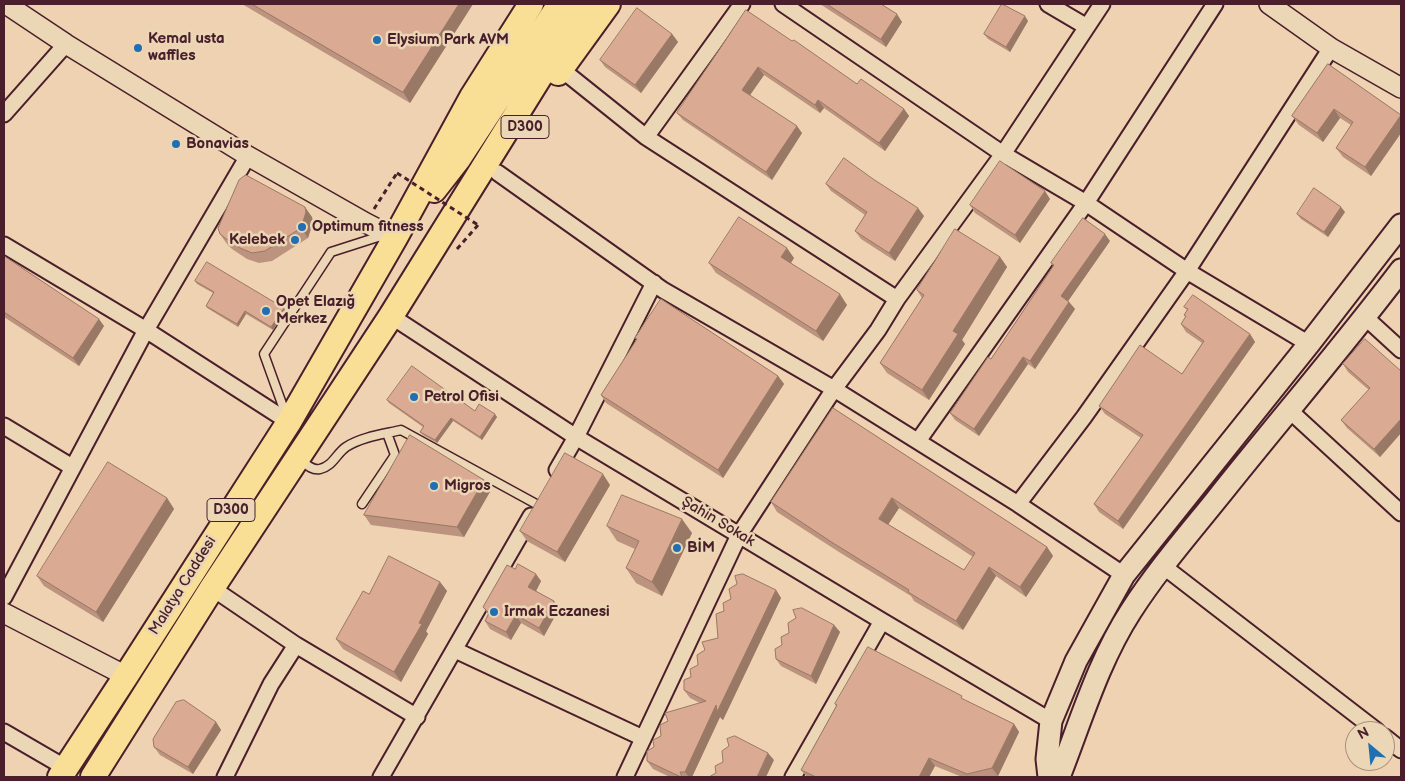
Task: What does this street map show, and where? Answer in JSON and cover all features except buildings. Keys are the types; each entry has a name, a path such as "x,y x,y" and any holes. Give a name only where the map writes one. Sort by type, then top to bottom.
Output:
{"highway":[{"name":"D300","path":"392,236 472,97 531,4"},
{"path":"392,236 459,158 560,4"},
{"path":"435,245 585,4"},
{"name":"D300","path":"435,245 498,173 561,69 608,4"},
{"name":"Malatya Caddesi","path":"63,772 288,422 392,236"},
{"name":"Malatya Caddesi","path":"93,777 212,588 391,316 435,245"}],"main road":[{"path":"1048,777 1051,721 1076,661 1124,575 1309,344 1401,225"},
{"path":"1059,777 1100,668 1130,612 1163,566 1401,270"}],"street":[{"path":"6,4 66,44 248,156 392,236"},
{"path":"646,137 742,4"},
{"path":"782,4 1004,154 1086,204 1187,272 1309,344"},
{"path":"1048,4 1086,27"},
{"path":"625,777 739,535 834,389 1004,154 1102,4"},
{"path":"918,442 1086,204 1215,4"},
{"path":"1269,4 1331,48 1401,88"},
{"path":"4,114 66,44"},
{"path":"1018,504 1084,417 1187,272 1331,48"},
{"path":"561,69 646,137 897,300"},
{"path":"4,597 146,330 248,156"},
{"path":"498,173 654,283 834,389 1018,504 1124,575"},
{"path":"4,245 146,330 288,422"},
{"path":"552,479 576,437 654,283"},
{"name":"Şahin Sokak","path":"391,316 576,437 1051,721"},
{"path":"1365,317 1401,350"},
{"path":"1288,409 1401,513"},
{"path":"4,426 72,468"},
{"path":"381,777 540,500"},
{"path":"1163,566 1364,721"},
{"path":"212,588 296,645 417,717"},
{"path":"4,613 126,676"},
{"path":"793,777 882,621"},
{"path":"226,777 271,684 296,645"},
{"path":"455,650 643,738"},
{"path":"4,732 63,772"}],"lane":[{"path":"288,422 264,354 331,252 392,236"},
{"path":"298,458 314,470 324,468 333,463 345,448 361,440 402,430 540,500"},
{"path":"362,504 395,455 387,433"}],"path":[{"path":"366,223 396,174 478,226"}],"place":[{"name":"Elysium Park AVM","path":"377,40"},
{"name":"Kemal usta waffles","path":"138,48"},
{"name":"Bonavias","path":"176,144"},
{"name":"Optimum fitness","path":"302,227"},
{"name":"Kelebek","path":"295,240"},
{"name":"Opet Elazığ Merkez","path":"266,311"},
{"name":"Petrol Ofisi","path":"414,397"},
{"name":"Migros","path":"434,486"},
{"name":"BİM","path":"677,548"},
{"name":"Irmak Eczanesi","path":"494,612"}]}
